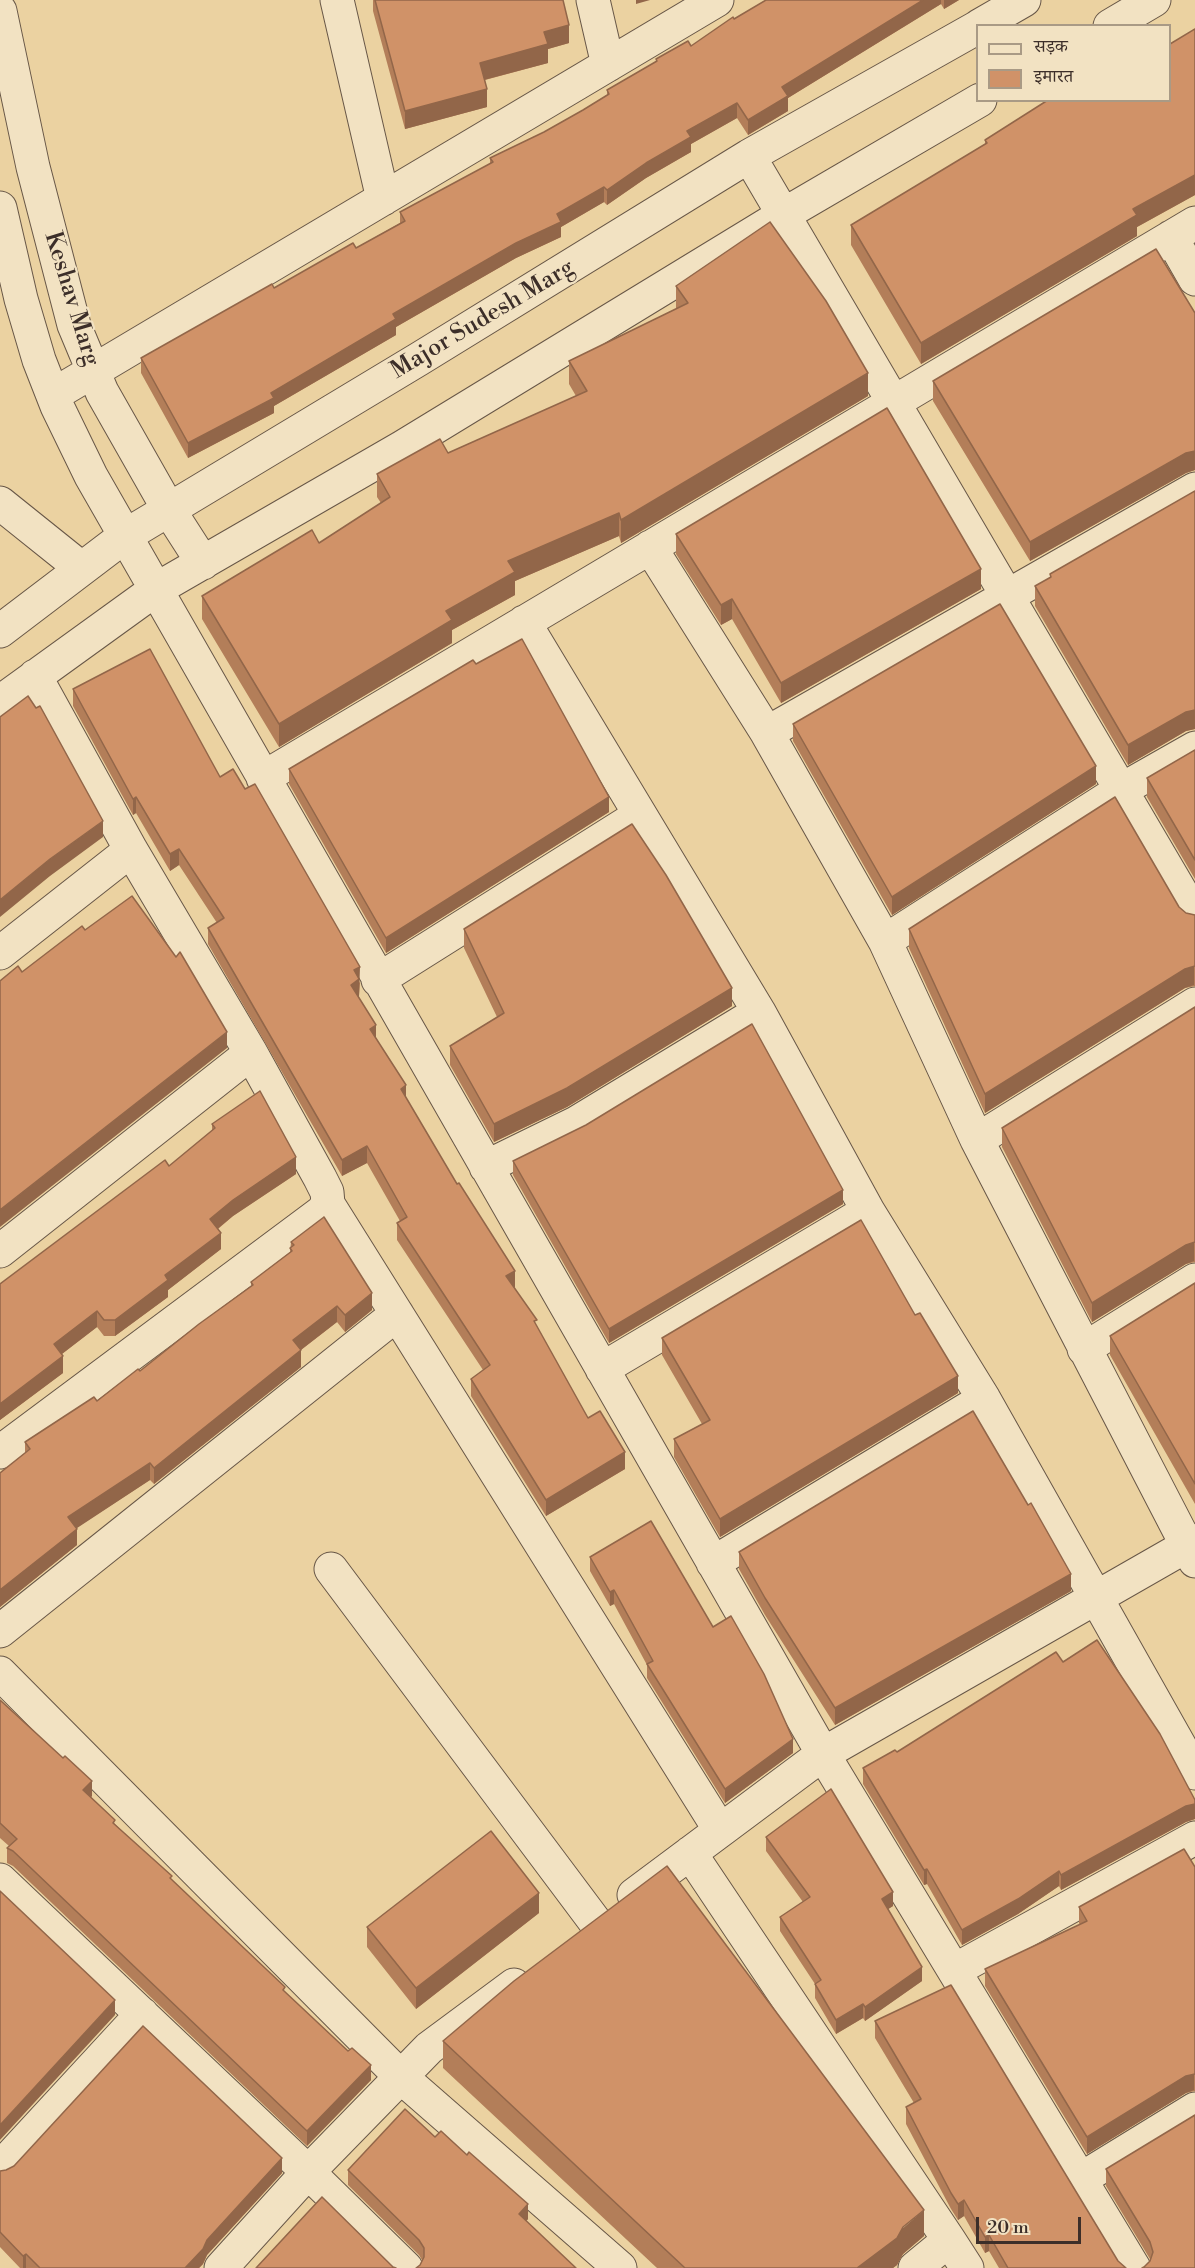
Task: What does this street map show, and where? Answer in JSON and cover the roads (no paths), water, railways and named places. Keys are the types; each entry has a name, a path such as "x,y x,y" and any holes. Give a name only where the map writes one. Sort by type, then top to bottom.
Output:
{"street":[{"path":"337,0 383,199"},
{"path":"593,0 608,65"},
{"path":"53,395 717,0"},
{"name":"Major Sudesh Marg","path":"982,24 1024,0"},
{"path":"1113,24 1154,0"},
{"name":"Keshav Marg","path":"0,11 52,244 74,326 93,371 169,510 202,563"},
{"name":"Major Sudesh Marg","path":"0,631 124,536 749,156 976,27"},
{"path":"0,702 155,590 411,441 783,214 977,102"},
{"path":"749,156 1195,916"},
{"name":"Keshav Marg","path":"0,208 11,301 91,476 124,536 823,1754 1134,2268"},
{"path":"262,778 1183,230 1195,279"},
{"path":"767,733 1195,489"},
{"path":"0,503 81,568"},
{"path":"331,1569 586,1930 823,1754 1096,1598 1192,1549 1084,1349 977,1140 885,941 767,733 650,547"},
{"path":"524,622 759,1012 868,1211 984,1399 1195,1773"},
{"path":"35,676 132,850 251,1053 320,1178 327,1192 328,1204 720,1830"},
{"path":"885,941 1121,790 1195,748"},
{"path":"378,980 640,815"},
{"path":"0,953 132,850"},
{"path":"977,1140 1195,1004"},
{"path":"486,1167 576,1124 759,1012"},
{"path":"0,1251 251,1053"},
{"path":"0,1452 322,1212 328,1204"},
{"path":"602,1370 868,1211"},
{"path":"1084,1349 1195,1280"},
{"path":"0,1631 397,1314"},
{"path":"713,1563 984,1399"},
{"path":"0,1673 401,2077 620,2268"},
{"path":"955,1970 1195,1838"},
{"path":"690,1853 967,2268"},
{"path":"0,1880 406,2268"},
{"path":"221,2268 308,2172 429,2048 540,1965"},
{"path":"0,2168 142,2014"},
{"path":"1081,2179 1195,2109"},
{"path":"915,2268 949,2240"}]}
